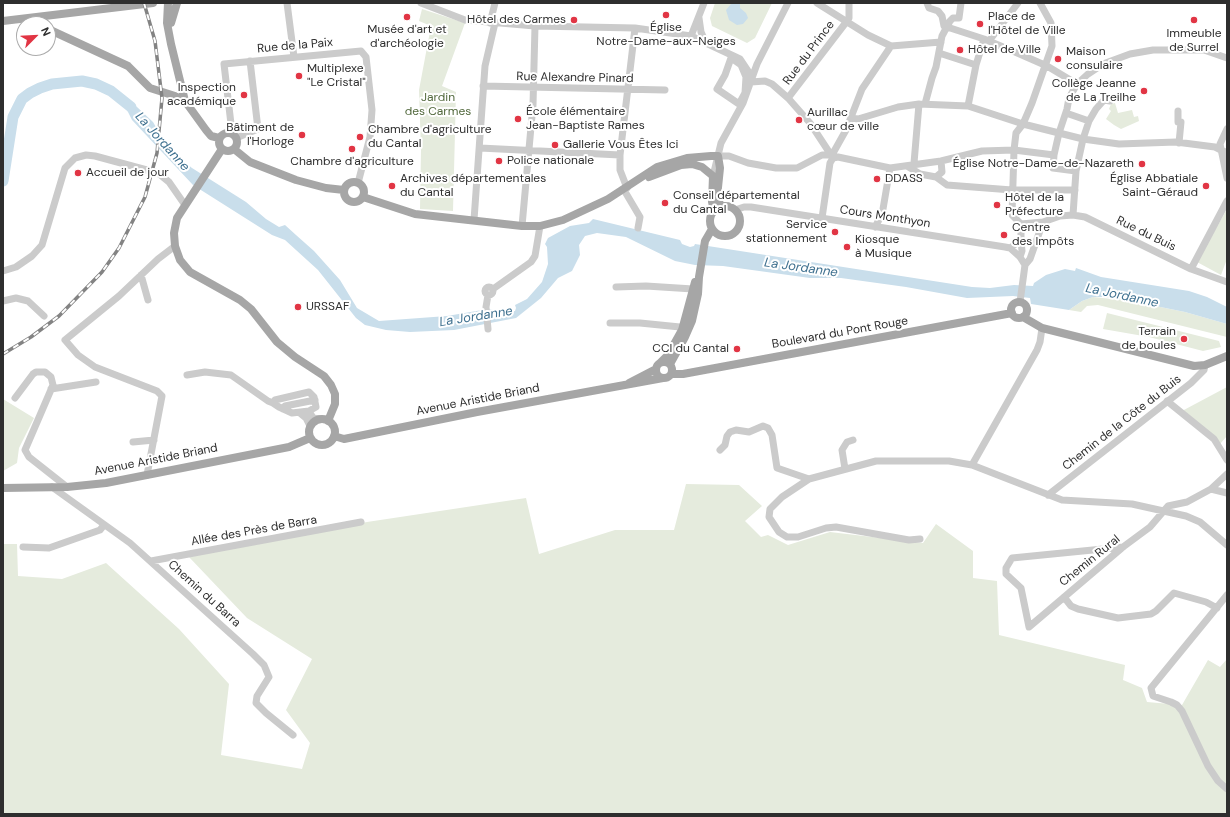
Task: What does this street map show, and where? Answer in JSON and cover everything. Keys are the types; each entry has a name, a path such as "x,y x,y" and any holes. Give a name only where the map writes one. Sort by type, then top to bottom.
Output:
{"main road":[{"path":"46,16 153,3"},
{"path":"170,34 172,16 177,3 169,3 167,24 179,82 185,101 211,136 220,137 233,135 237,145 234,149 228,151 222,149 218,143 220,137"},
{"path":"3,21 16,20"},
{"path":"56,33 128,66 150,88 175,96 185,101"},
{"path":"179,82 190,101 209,127 220,137"},
{"path":"222,149 177,218 175,246 180,260 190,272 240,300 251,309 277,342 295,357 324,376 331,385 335,394 335,404 324,420"},
{"path":"234,149 250,162 296,180 326,188 344,190"},
{"path":"625,189 657,167 669,162 704,156 718,156 720,168 717,197 718,208"},
{"path":"363,197 415,214 522,226 540,226 563,220 666,169 692,164 702,166 713,176 712,202 718,208"},
{"path":"358,183 363,187 363,197 356,202 351,202 344,196 344,190 348,184 358,183"},
{"path":"726,206 735,210 739,222 732,233 724,235 712,229 710,219 718,208 726,206"},
{"name":"Avenue Aristide Briand","path":"670,364 691,323 705,241 712,229"},
{"name":"Avenue Aristide Briand","path":"627,384 658,366 668,355 682,330 696,288"},
{"path":"1023,317 1027,310 1026,305 1020,300 1013,306 1012,314 1018,318 1023,317 1042,328 1194,366 1205,365 1227,356"},
{"path":"688,312 691,323"},
{"name":"Boulevard du Pont Rouge","path":"672,374 683,374 1012,314"},
{"path":"674,356 684,334 682,330"},
{"path":"665,362 670,364 673,369 672,374 667,378 663,378 657,374 658,366 665,362"},
{"name":"Avenue Aristide Briand","path":"334,436 344,439 627,384 639,384 663,378"},
{"path":"324,420 334,427 334,436 329,442 321,445 310,438 309,434 312,422 324,420"},
{"name":"Avenue Aristide Briand","path":"3,488 67,487 106,483 289,447 310,438"}],"street":[{"path":"287,3 294,57"},
{"path":"421,3 465,20 535,26 635,28 691,36 705,41 740,59 748,71 751,82"},
{"path":"474,220 483,86 495,3"},
{"path":"691,36 704,3"},
{"path":"713,176 721,144 744,103 757,64 788,3"},
{"path":"817,3 868,35 891,46 941,42"},
{"path":"847,21 849,18 849,3"},
{"path":"926,3 929,8 938,11 942,16 944,26 986,40 1047,66 1077,84"},
{"path":"910,165 922,104 939,53 941,42 946,27 953,18 959,18 961,3"},
{"path":"968,106 976,65 986,40 1018,3"},
{"path":"1020,257 1021,224 1012,215 1012,190 1016,133 1023,124 1047,66 1052,46 1051,23 1040,3"},
{"path":"699,16 700,29 705,41"},
{"name":"Rue du Prince","path":"788,98 847,21"},
{"path":"522,226 529,152 535,26"},
{"path":"635,28 620,155 620,170 625,189 640,217 638,228"},
{"path":"822,218 830,163 852,118 862,90 891,46"},
{"path":"1076,171 1053,168 1054,155 1059,133 1066,113 1069,98 1077,84 1103,64 1130,54 1145,51 1204,50 1227,58"},
{"name":"Rue de la Paix","path":"233,135 224,64 361,51 366,57 372,118 370,137 358,183"},
{"path":"939,53 976,65"},
{"path":"731,58 744,70 746,82 745,93 739,104 717,88 725,75 731,58"},
{"path":"233,135 258,128 250,61"},
{"path":"751,82 765,81 772,84 788,98 810,123 833,156"},
{"name":"Rue Alexandre Pinard","path":"483,86 665,90"},
{"path":"1073,215 1076,171 1083,139 1089,121 1104,100 1110,101"},
{"path":"852,118 858,119 898,107 922,104 968,106 1023,124 1083,139 1118,144 1177,142 1215,147 1224,152"},
{"path":"1177,142 1181,122 1178,122 1178,111"},
{"path":"1066,113 1089,121"},
{"path":"1227,129 1220,144 1224,152 1227,178"},
{"path":"480,148 529,152 620,155"},
{"path":"718,156 729,156 748,163 776,168 797,168 822,155 890,168 897,165 941,161 982,151 1014,150 1054,155"},
{"path":"3,271 16,267 32,256 42,245 65,168 75,158 86,155 95,156 158,173 169,182 185,205"},
{"path":"936,177 942,172 941,161"},
{"path":"910,165 920,174 936,177 947,185 1012,190 1075,190"},
{"path":"883,210 890,168"},
{"path":"1191,269 1227,201"},
{"name":"Cours Monthyon","path":"735,210 744,207 751,207 1010,248"},
{"name":"Rue du Buis","path":"1021,224 1043,222 1054,218 1073,215 1085,216 1191,269 1227,282"},
{"path":"875,227 880,218"},
{"path":"1020,300 1025,265 1030,259 1043,222"},
{"path":"488,329 486,307 490,292 532,262 540,226"},
{"path":"1021,240 1010,248 1020,257 1025,265"},
{"path":"147,476 163,400 160,394 95,367 78,356 65,340 175,246"},
{"path":"141,275 148,300"},
{"path":"616,288 646,286 696,288"},
{"path":"3,301 16,298 28,301 44,316"},
{"path":"610,323 640,323 680,328 682,330"},
{"path":"972,465 1037,350 1042,328"},
{"name":"Chemin de la Côte du Buis","path":"1048,495 1191,383 1204,370 1205,365"},
{"path":"15,398 32,374 36,372 45,372 51,377 53,381 51,389 25,450 29,457 67,487"},
{"path":"187,375 205,372 218,375 226,374 240,380 272,403 286,410 300,412 309,411 316,407 312,393 309,392 275,400 272,403"},
{"path":"51,389 96,382"},
{"path":"286,410 285,406 315,400"},
{"path":"1167,402 1214,439 1227,460"},
{"path":"309,411 313,418 324,420"},
{"path":"300,412 306,418 310,426"},
{"path":"720,450 725,446 727,436 730,432 736,430 749,432 763,426 768,428 772,435 777,468 809,479"},
{"path":"133,442 154,440"},
{"path":"845,469 842,450 847,442 854,440"},
{"path":"920,540 910,540 836,527 826,528 798,537 787,537 779,532 769,517 770,509 782,497 809,479 845,469 876,461 949,461 972,465 1062,500 1132,504 1186,516 1200,522 1227,545"},
{"path":"1164,511 1168,506 1187,502 1211,489 1227,474"},
{"name":"Chemin du Barra","path":"52,487 130,543 222,624 264,666 269,677 257,696 256,703 266,714 293,735"},
{"path":"1211,489 1227,493"},
{"name":"Chemin Rural","path":"1123,547 1012,558 1006,568 1006,574 1021,588 1029,627 1123,547 1150,527 1164,511"},
{"name":"Allée des Près de Barra","path":"151,561 361,522"},
{"path":"22,547 49,548 100,530 104,525"},
{"path":"1064,597 1071,606 1078,609 1118,618 1150,614 1156,611 1174,592 1206,602 1217,608"},
{"path":"1227,595 1151,688 1153,696 1177,705 1182,711 1208,766 1218,781 1227,789"}],"green space":[{"path":"715,3 772,3 755,38 747,43 712,26 710,18"},
{"name":"Jardin des Carmes","path":"422,9 465,23 442,86 456,92 453,211 420,209 421,150 419,90 431,26 419,21"},
{"path":"1115,103 1118,113 1132,110 1134,117 1138,116 1139,121 1121,129 1106,119 1111,111 1109,109 1111,104"},
{"path":"1227,209 1227,259 1221,275 1197,262"},
{"path":"1093,297 1131,301 1185,312 1227,324 1227,337 1098,305 1087,306 1081,312 1069,310 1082,301"},
{"path":"1107,313 1219,341 1221,347 1203,351 1149,337 1103,329"},
{"path":"1227,387 1227,436 1220,444 1182,411"},
{"path":"3,399 34,418 19,448 17,463 3,471"},
{"path":"686,484 739,485 762,506 745,521 761,537 768,535 788,545 830,532 923,543 936,524 973,551 973,578 997,581 999,635 1125,665 1123,680 1142,688 1147,702 1182,705 1208,660 1220,667 1227,659 1227,814 3,814 3,544 17,544 18,576 62,579 106,563 179,629 229,684 221,755 302,769 310,743 286,710 312,659 247,618 189,557 367,522 526,498 539,554 615,530 674,530"}],"water":[{"path":"740,3 740,8 746,13 748,18 743,24 737,25 729,20 726,10 731,4"},
{"path":"121,98 137,107 153,122 163,139 175,154 192,168 246,202 266,219 279,227 285,225 314,251 340,280 357,308 379,321 447,316 488,309 509,312 515,311 515,305 527,299 542,282 548,264 547,247 545,244 548,238 570,226 589,223 593,219 680,240 682,244 690,247 694,246 695,244 972,287 990,288 1014,285 1033,286 1034,283 1046,275 1065,269 1075,271 1076,268 1101,277 1189,291 1207,297 1227,307 1227,324 1185,312 1103,297 1093,297 1082,301 1069,310 1031,304 1030,298 1013,296 967,298 906,287 841,278 810,278 723,266 695,265 675,261 626,237 597,233 585,236 579,245 580,255 572,271 558,278 541,298 516,318 454,330 410,332 386,330 365,325 356,318 318,270 285,240 272,235 193,185 132,120"}],"waterway":[{"name":"La Jordanne","path":"3,181 13,117 22,99 30,93 52,84 82,81 96,84 111,91 131,107"}],"railway":[{"path":"3,354 31,337 59,316 102,272 119,248 145,197 157,153 162,98 155,41 144,3"}],"place":[{"name":"Église Notre-Dame-aux-Neiges","path":"666,15"},
{"name":"Musée d'art et d'archéologie","path":"407,17"},
{"name":"Hôtel des Carmes","path":"574,20"},
{"name":"Immeuble de Surrel","path":"1194,20"},
{"name":"Place de l'Hôtel de Ville","path":"980,24"},
{"name":"Hôtel de Ville","path":"960,50"},
{"name":"Maison consulaire","path":"1058,59"},
{"name":"Multiplexe \"Le Cristal\"","path":"299,76"},
{"name":"Collège Jeanne de La Treilhe","path":"1144,91"},
{"name":"Inspection académique","path":"244,95"},
{"name":"École élémentaire Jean-Baptiste Rames","path":"518,119"},
{"name":"Aurillac cœur de ville","path":"799,120"},
{"name":"Bâtiment de l'Horloge","path":"302,135"},
{"name":"Chambre d'agriculture du Cantal","path":"360,137"},
{"name":"Gallerie Vous Êtes Ici","path":"555,145"},
{"name":"Chambre d'agriculture","path":"352,149"},
{"name":"Police nationale","path":"499,161"},
{"name":"Église Notre-Dame-de-Nazareth","path":"1142,164"},
{"name":"Accueil de jour","path":"78,173"},
{"name":"DDASS","path":"877,179"},
{"name":"Archives départementales du Cantal","path":"392,186"},
{"name":"Église Abbatiale Saint-Géraud","path":"1206,186"},
{"name":"Conseil départemental du Cantal","path":"665,203"},
{"name":"Hôtel de la Préfecture","path":"997,205"},
{"name":"Service stationnement","path":"835,232"},
{"name":"Centre des Impôts","path":"1004,235"},
{"name":"Kiosque à Musique","path":"847,247"},
{"name":"URSSAF","path":"298,307"},
{"name":"Terrain de boules","path":"1184,339"},
{"name":"CCI du Cantal","path":"737,349"}]}
